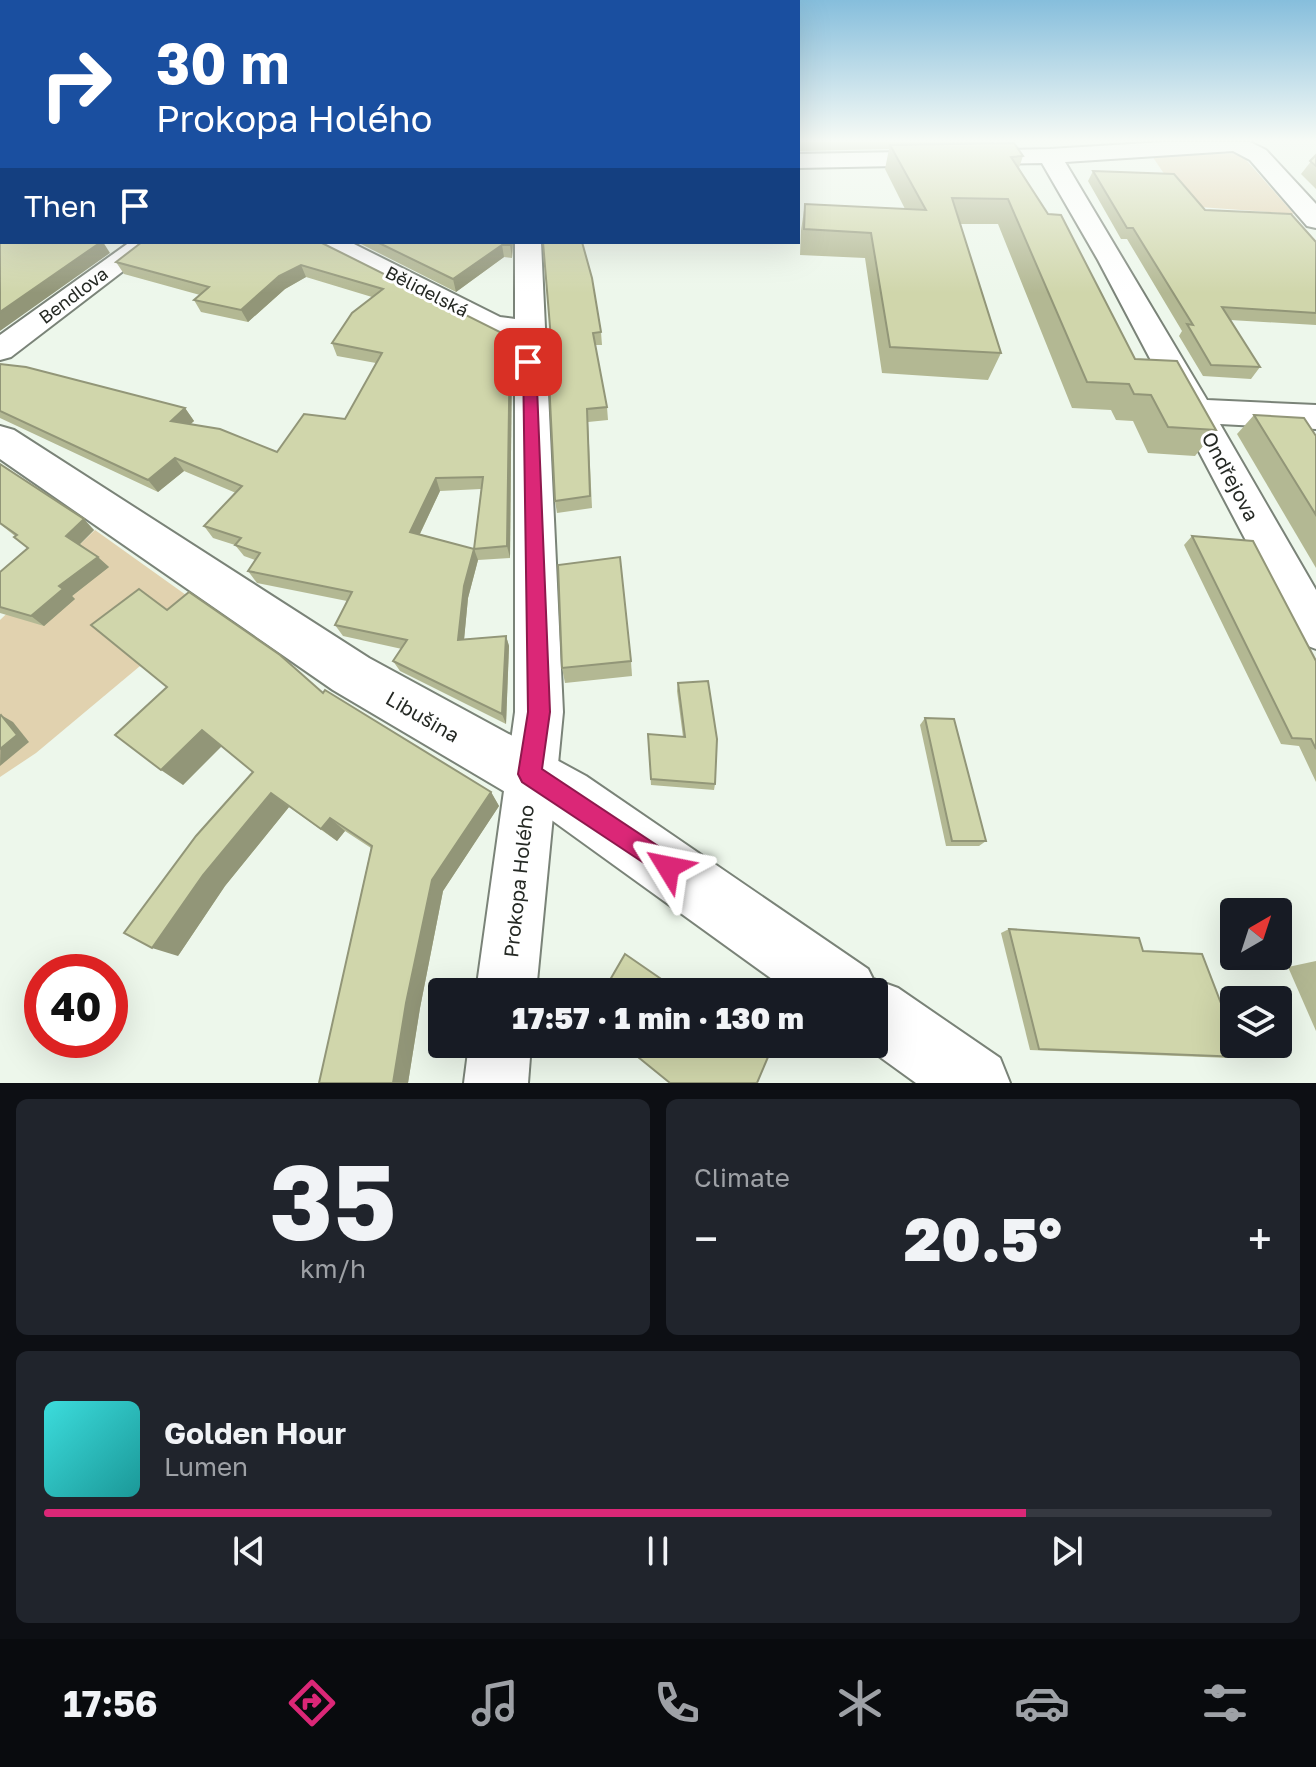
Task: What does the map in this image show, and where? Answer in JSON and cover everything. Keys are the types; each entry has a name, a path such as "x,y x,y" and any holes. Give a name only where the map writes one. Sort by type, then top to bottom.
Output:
{"street":[{"name":"Ondřejova","path":"1071,193 1316,630"},
{"path":"1291,193 1316,220"},
{"name":"Bendlova","path":"0,350 145,244"},
{"name":"Bělidelská","path":"333,244 492,325 527,330"},
{"name":"Prokopa Holého","path":"508,978 539,712 527,330 528,244"},
{"path":"1196,411 1316,417"},
{"name":"Libušina","path":"0,440 351,674 530,774 591,813 825,978"},
{"path":"888,1022 975,1083"},
{"path":"496,1083 499,1058"}],"shaded area":[{"path":"1177,193 1275,193 1294,214 1186,206"},
{"path":"95,530 207,610 36,753 0,777 0,620"}],"building":[{"path":"916,193 1034,193 1048,214 1061,215 1135,359 1177,361 1216,430 1168,427 1151,395 1134,394 1129,384 1087,382 1008,199 952,198 1001,353 890,347 871,233 804,229 805,204 926,210"},
{"path":"1106,193 1190,193 1205,210 1291,214 1316,242 1316,313 1222,307 1260,367 1211,365 1187,324 1193,325 1133,228 1127,228"},
{"path":"0,244 98,244 0,312"},
{"path":"139,244 324,244 510,337 507,546 474,549 464,586 458,640 506,636 502,714 393,661 407,640 335,625 352,592 248,571 260,553 235,545 241,538 204,526 242,486 175,458 148,480 0,411 0,364 26,367 185,408 171,421 220,429 277,452 304,414 345,419 382,353 332,343 352,313 383,289 301,265 279,276 241,310 194,300 209,287 116,262","holes":["483,477 474,549 410,532 436,478"]},
{"path":"381,244 510,244 502,245 453,279"},
{"path":"543,244 583,244 601,332 593,333 607,407 587,409 590,496 555,501 548,360 553,363"},
{"path":"1254,415 1304,418 1316,436 1316,515"},
{"path":"0,464 84,519 66,536 98,557 59,586 63,589 31,616 0,607 0,572 28,548 0,523"},
{"path":"1192,536 1253,541 1316,661 1316,749 1311,739 1292,738"},
{"path":"620,557 631,661 562,668 558,565"},
{"path":"139,589 167,610 189,592 280,655 323,693 325,690 491,792 432,880 393,1083 319,1083 372,846 330,818 321,829 271,793 203,875 152,948 124,933 196,836 253,772 202,730 161,770 115,735 167,687 91,625"},
{"path":"708,681 717,739 715,784 651,779 648,734 685,737 678,683"},
{"path":"0,716 17,735 0,749"},
{"path":"925,718 954,719 986,841 952,841"},
{"path":"1009,929 1139,938 1143,951 1202,954 1220,1001 1220,1056 1039,1049"},
{"path":"625,954 660,978 611,978"},
{"path":"639,1058 768,1058 757,1083 670,1083"}],"route":[{"path":"528,362 539,712 530,774 668,867"}]}
